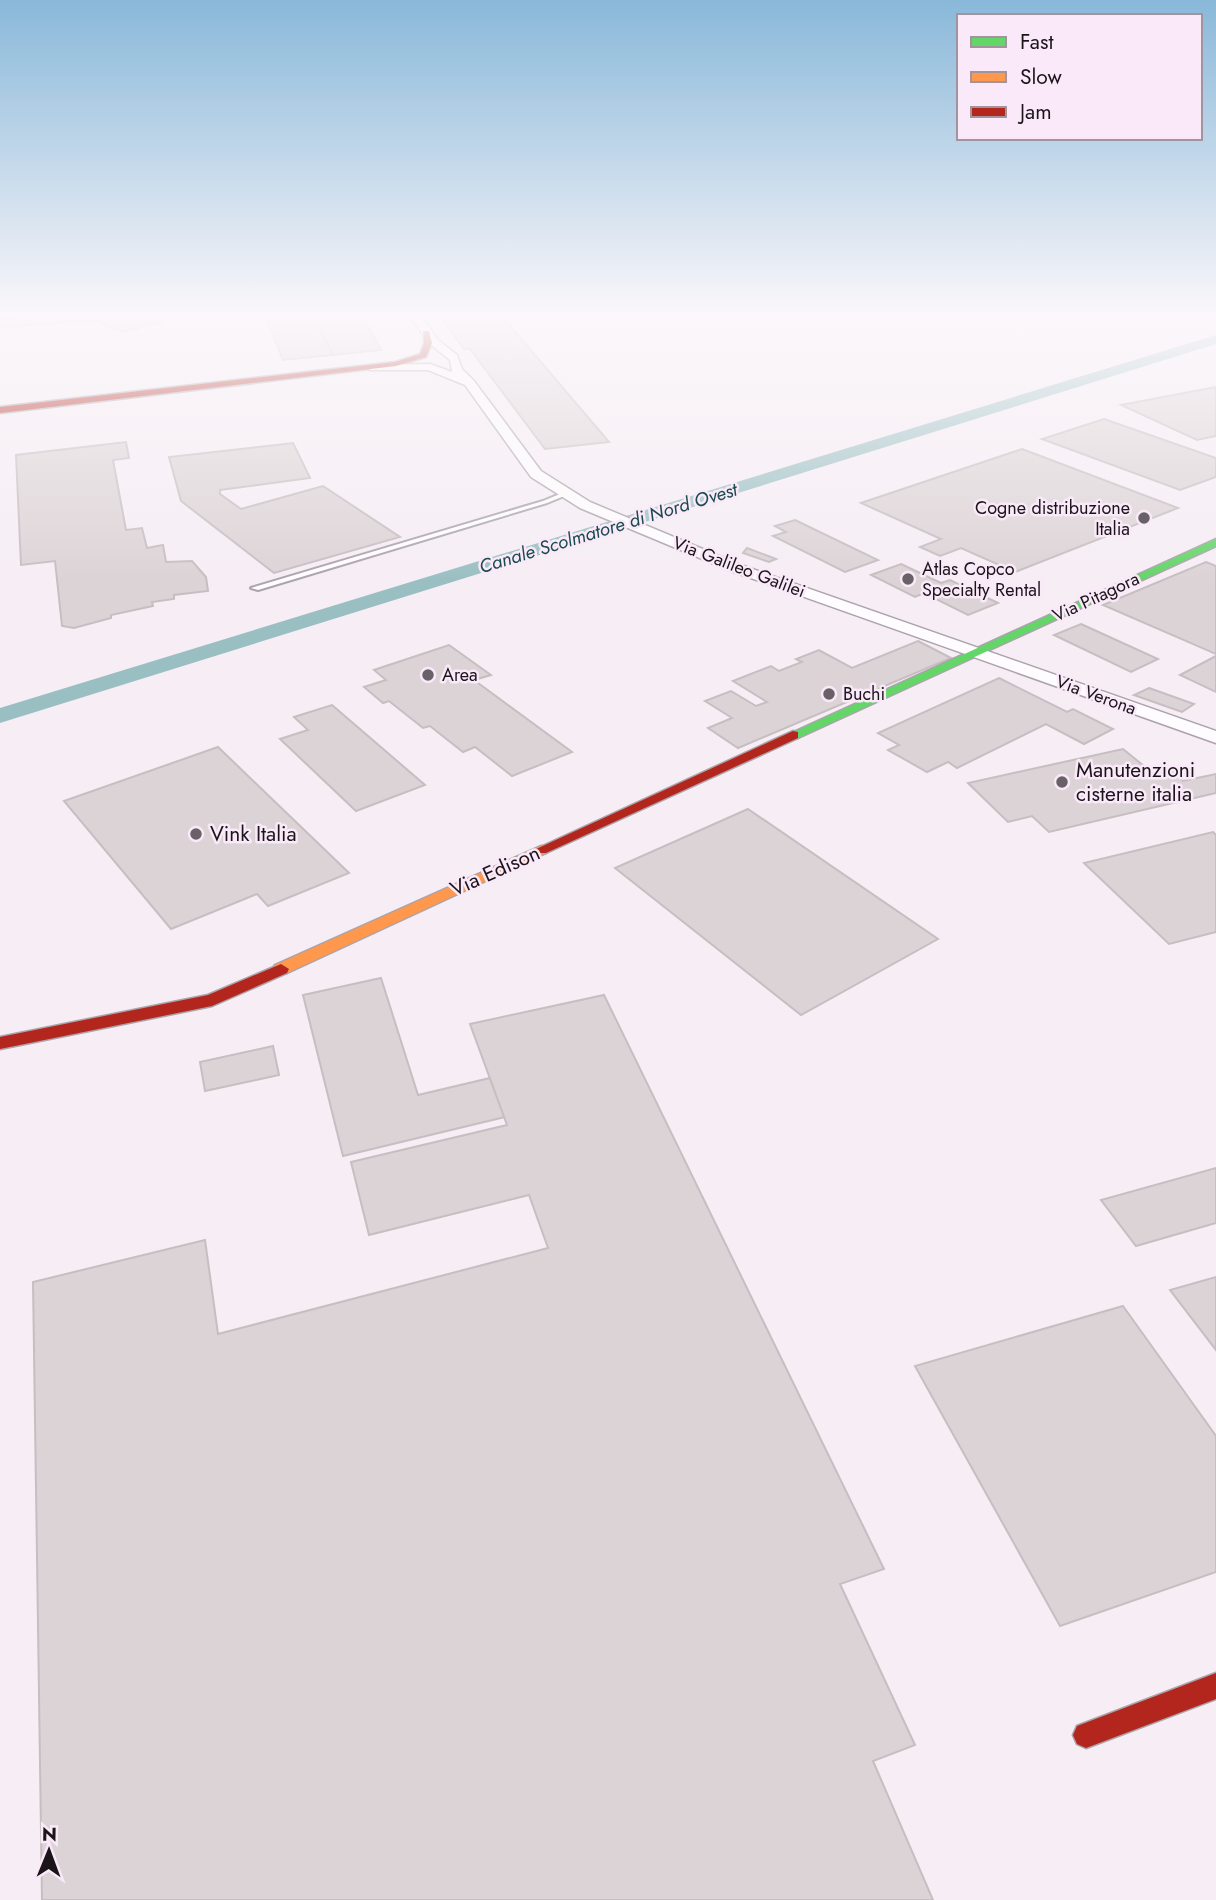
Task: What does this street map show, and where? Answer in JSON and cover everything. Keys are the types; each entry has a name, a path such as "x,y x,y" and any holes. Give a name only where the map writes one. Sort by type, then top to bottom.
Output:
{"street":[{"path":"0,410 57,404"},
{"name":"Via Galileo Galilei","path":"484,404 536,474 595,508 736,568 976,652"},
{"name":"Via Pitagora","path":"976,652 1216,542"},
{"name":"Via Verona","path":"976,652 1216,737"},
{"name":"Via Edison","path":"0,1043 212,999 976,652"},
{"path":"1086,1735 1216,1686"}],"lane":[{"path":"255,588 545,502 567,493"}],"building":[{"path":"511,404 576,404 609,442 545,449"},
{"path":"1216,404 1216,436 1197,440 1121,405"},
{"path":"1104,419 1216,458 1216,477 1180,490 1042,439"},
{"path":"126,442 129,458 113,460 126,530 142,528 147,548 163,545 166,562 192,561 206,577 208,591 174,595 174,599 152,602 153,606 111,615 111,618 74,628 62,626 55,561 21,565 16,455"},
{"path":"293,443 310,478 220,490 220,494 241,509 323,486 400,537 274,573 181,501 169,457"},
{"path":"1022,449 1178,508 1015,572 961,548 940,556 920,547 941,539 861,503"},
{"path":"795,520 878,560 845,572 773,536 786,532 775,526"},
{"path":"747,548 776,559 769,562 743,553"},
{"path":"1206,562 1216,566 1216,654 1103,605"},
{"path":"901,564 941,583 950,580 998,603 968,615 924,593 915,597 871,575"},
{"path":"1081,624 1158,659 1131,672 1054,635"},
{"path":"918,641 951,658 738,748 708,728 732,718 705,701 731,691 756,706 767,702 733,681 771,666 779,671 802,662 796,659 819,650 852,668"},
{"path":"449,645 491,675 474,680 572,752 512,776 475,747 463,752 430,726 423,728 389,701 383,703 364,687 386,680 374,670"},
{"path":"1216,656 1216,692 1180,675"},
{"path":"999,678 1067,712 1073,709 1113,729 1084,744 1046,724 957,768 948,762 927,772 888,750 899,745 878,733"},
{"path":"1149,688 1194,704 1182,712 1134,695"},
{"path":"332,705 425,785 356,811 280,739 308,730 294,717"},
{"path":"218,747 349,873 268,906 257,894 171,929 64,801"},
{"path":"1123,749 1155,775 1171,771 1183,781 1216,774 1216,793 1049,832 1032,816 1008,822 968,783"},
{"path":"748,809 938,939 801,1015 615,868"},
{"path":"1213,832 1216,835 1216,932 1169,944 1084,863"},
{"path":"381,978 418,1095 490,1078 505,1117 343,1156 303,995"},
{"path":"604,995 884,1569 840,1584 915,1745 873,1761 933,1900 42,1900 33,1282 205,1240 218,1334 548,1248 529,1195 369,1235 351,1162 507,1125 470,1024"},
{"path":"273,1046 279,1075 205,1091 200,1062"},
{"path":"1216,1168 1216,1223 1136,1246 1101,1200"},
{"path":"1216,1277 1216,1350 1170,1290"},
{"path":"1123,1306 1216,1436 1216,1572 1060,1626 915,1366"}],"waterway":[{"name":"Canale Scolmatore di Nord Ovest","path":"0,716 1007,404"}],"traffic: fast":[{"path":"793,735 1216,542"}],"traffic: slow":[{"path":"281,969 541,850"}],"traffic: jam":[{"path":"0,410 55,404"},
{"path":"541,850 793,735"},
{"path":"0,1043 212,1000 281,969"},
{"path":"1086,1735 1216,1686"}],"place":[{"name":"Cogne distribuzione Italia","path":"1144,518"},
{"name":"Atlas Copco Specialty Rental","path":"908,579"},
{"name":"Area","path":"428,675"},
{"name":"Buchi","path":"829,694"},
{"name":"Manutenzioni cisterne italia","path":"1062,782"},
{"name":"Vink Italia","path":"196,834"}]}
